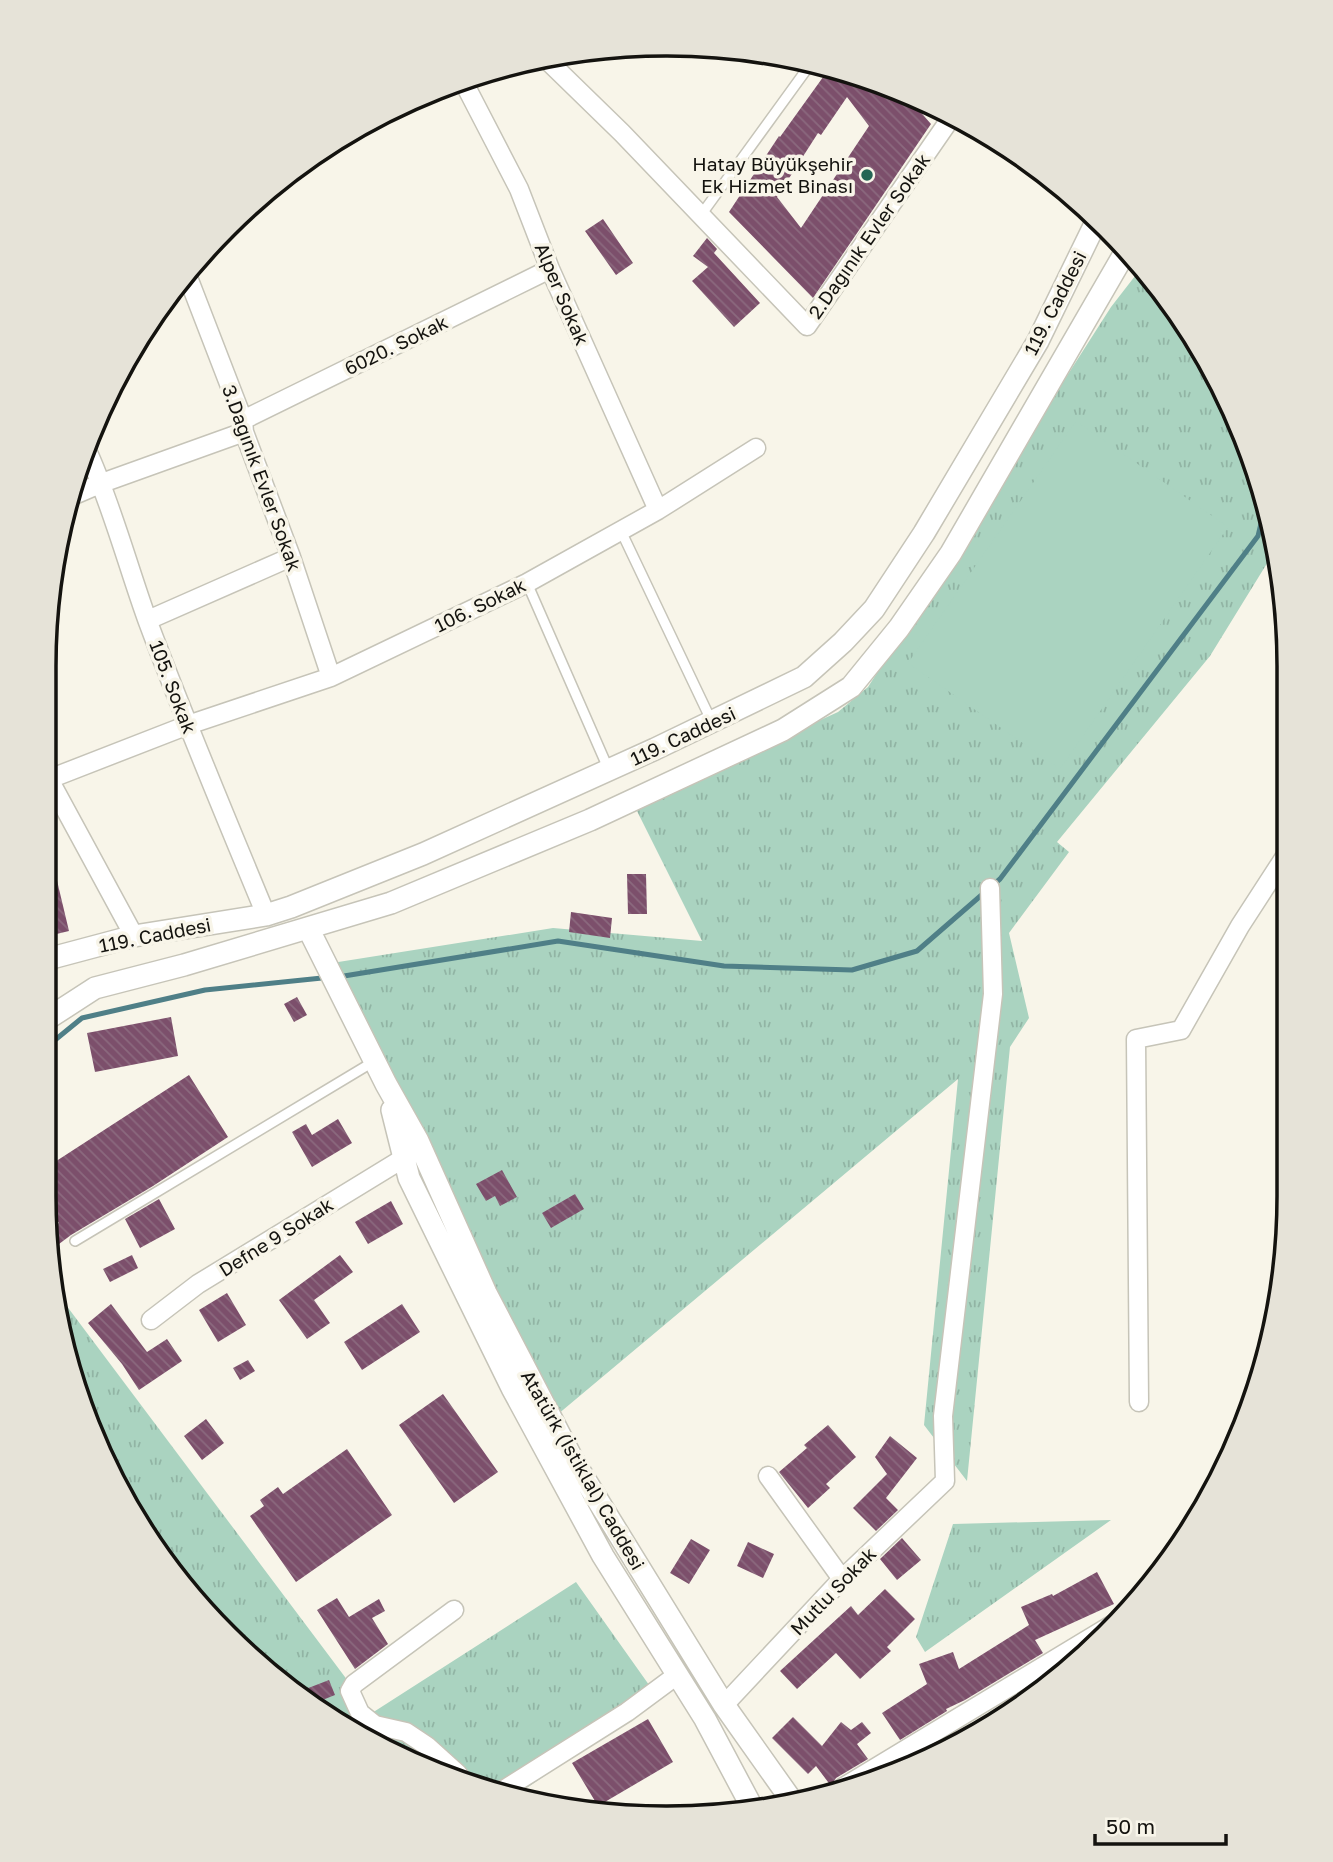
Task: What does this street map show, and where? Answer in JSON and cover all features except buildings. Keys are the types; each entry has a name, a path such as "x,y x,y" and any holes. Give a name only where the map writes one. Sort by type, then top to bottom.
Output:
{"street":[{"name":"2.Dağınık Evler Sokak","path":"554,67 807,326 947,124"},
{"name":"Alper Sokak","path":"467,89 519,189 550,269 658,510"},
{"name":"119. Caddesi","path":"56,957 134,936 266,915 423,854 609,770 804,677 874,609 924,533 1038,341 1092,230"},
{"name":"119. Caddesi","path":"56,999 184,965 391,902 590,820 783,730 850,687 899,628 951,553 1121,260"},
{"name":"6020. Sokak","path":"82,492 243,426 550,269"},
{"name":"3.Dağınık Evler Sokak","path":"191,285 291,557 331,677"},
{"name":"106. Sokak","path":"56,772 331,677 527,583 658,510 756,449"},
{"name":"105. Sokak","path":"92,461 102,483 148,620 188,725 266,915"},
{"path":"148,620 291,557"},
{"path":"56,796 134,936"},
{"path":"1139,1402 1136,1039 1181,1030 1240,926 1277,869"},
{"name":"Mutlu Sokak","path":"724,1704 842,1579 945,1481 943,1416 993,994 990,888"},
{"name":"Atatürk (İstiklal) Caddesi","path":"308,928 386,1084 418,1141 486,1293 573,1460 724,1704 787,1794"},
{"name":"119. Caddesi","path":"56,1013 95,988"},
{"name":"Atatürk (İstiklal) Caddesi","path":"386,1084 409,1178 512,1388 603,1556 705,1719 748,1801"},
{"name":"Defne 9 Sokak","path":"151,1320 198,1284 404,1158"},
{"path":"768,1476 842,1579"},
{"path":"449,1766 406,1732 375,1725 360,1713 350,1691 354,1684 454,1610"},
{"path":"869,1772 1079,1645"},
{"path":"510,1786 627,1712 677,1675"}],"lane":[{"path":"701,215 805,72"},
{"path":"621,531 712,722"},
{"path":"527,583 609,770"},
{"path":"75,1241 375,1061"}],"green space":[{"path":"1135,276 1174,327 1195,361 1231,433 1245,470 1268,562 1210,656 1057,842 1069,852 1009,933 1029,1018 1010,1047 967,1481 924,1425 958,1079 551,1420 332,963 553,928 702,941 634,805 838,712 868,687 1111,307"},
{"path":"1076,421 1228,527 1060,769 908,663"},
{"path":"66,1305 372,1713 576,1582 659,1699 525,1789 470,1774 433,1760 396,1743 327,1703 295,1680 235,1627 182,1567 159,1535 119,1466 102,1429 77,1354"},
{"path":"1111,1520 925,1652 916,1637 953,1524"}],"waterway":[{"path":"344,976 558,941 724,966 852,970 917,951 1000,879 1258,536 1260,526"},
{"path":"56,1039 82,1018 205,990 322,978"}],"place":[{"name":"Hatay Büyükşehir Ek Hizmet Binası","path":"867,175"}]}
